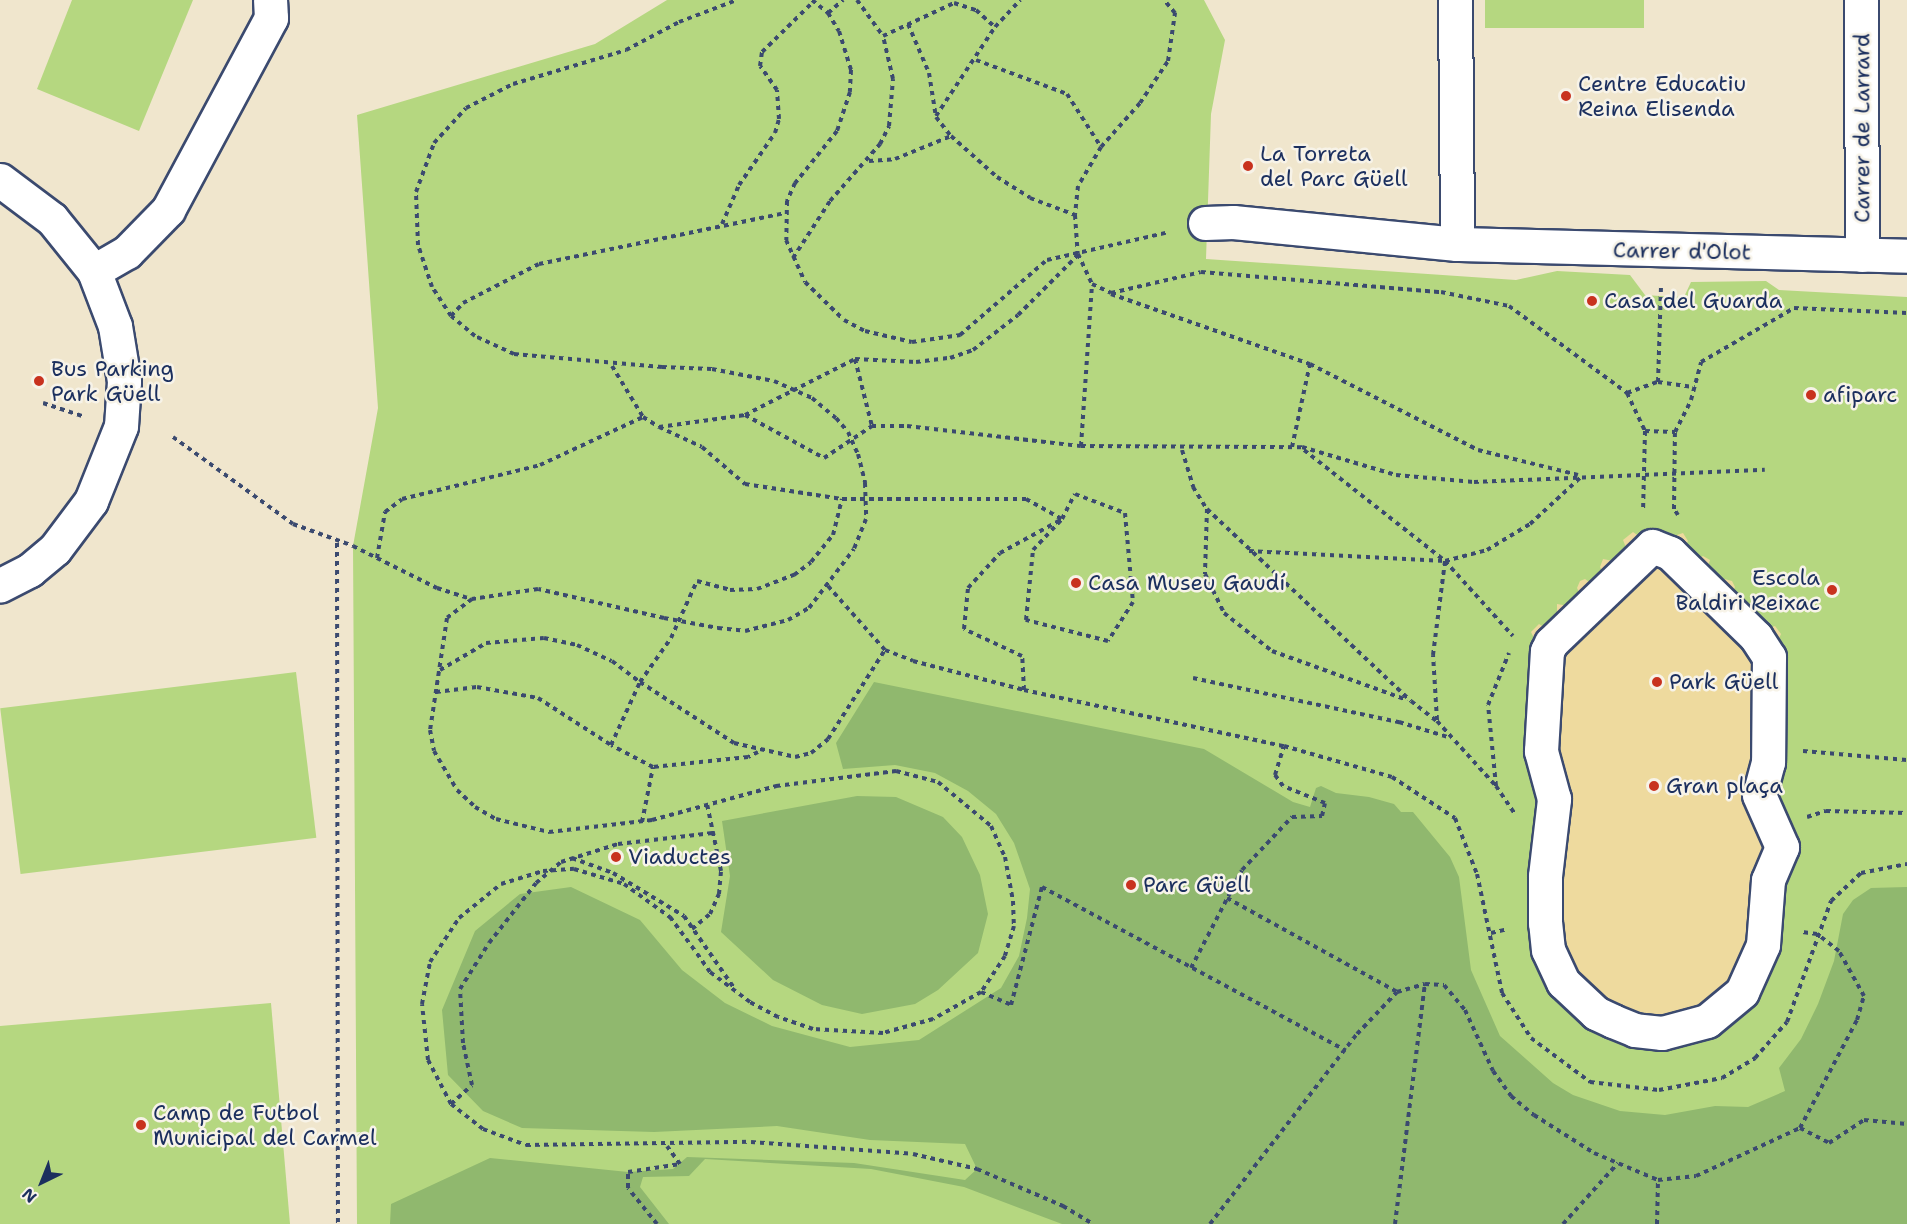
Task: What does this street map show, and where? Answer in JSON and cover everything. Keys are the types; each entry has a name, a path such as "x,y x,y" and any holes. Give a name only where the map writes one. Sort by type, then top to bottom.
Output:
{"street":[{"path":"94,271 127,252 168,210 271,18 270,0"},
{"path":"1455,0 1457,244"},
{"name":"Carrer de Larrard","path":"1861,0 1862,255"},
{"path":"0,180 52,219 94,271 113,317 122,356 121,426 91,501 75,527 30,570 0,585"},
{"name":"Carrer d'Olot","path":"1205,223 1233,222 1457,244 1907,256"},
{"path":"1662,547 1756,637 1769,657 1781,757 1758,795 1782,847 1768,880 1763,945 1742,992 1707,1021 1684,1030 1635,1030 1596,1013 1563,982 1548,950 1545,923 1545,876 1554,799 1542,740 1544,669 1551,643 1644,550 1662,547"}],"path":[{"path":"174,437 293,524 377,558 437,588 472,599 538,589 664,618 745,631 788,620 808,608 828,586 854,549 866,519 865,483 858,454 848,432 836,418 812,398 774,381 712,369 612,365 514,354 475,336 451,316 432,287 424,267 414,219 422,166 448,124 466,108 513,84 626,50 679,22 737,0"},
{"path":"828,13 843,0"},
{"path":"793,258 830,201 868,161 889,126 894,103 893,79 883,36 857,0"},
{"path":"936,117 976,60 995,27 1020,0"},
{"path":"1081,446 1092,284 1078,254 1075,215 1078,186 1101,147 1140,103 1168,61 1175,13 1164,0"},
{"path":"721,225 739,185 775,133 779,119 777,90 760,66 762,52 813,1 828,13 847,50 851,70 848,102 837,131 795,183 786,213 786,240 805,282 844,320 873,334 912,342 960,335 1047,260 1205,223"},
{"path":"883,36 954,3 976,10 995,27"},
{"path":"908,24 929,73 936,117 951,136 997,177 1030,198 1075,215"},
{"path":"976,60 1067,94 1101,147"},
{"path":"868,161 895,159 951,136"},
{"path":"451,316 463,303 539,264 786,213"},
{"path":"659,427 745,415 855,359 916,362 950,358 973,350 1018,315 1078,254"},
{"path":"1111,293 1201,272 1441,292 1509,306 1627,393 1645,431 1645,501"},
{"path":"1658,382 1661,280"},
{"path":"1092,284 1111,293 1310,364 1478,450 1582,476"},
{"path":"1674,509 1675,432 1695,387 1701,362 1794,308 1907,313"},
{"path":"855,359 872,426"},
{"path":"1292,447 1310,364"},
{"path":"612,365 644,417 659,427 702,447 745,484 842,499 1026,499 1062,519"},
{"path":"1627,393 1658,382 1695,387"},
{"path":"43,403 89,419"},
{"path":"745,415 824,458 872,426 907,426 1081,446 1182,450 1302,447 1396,475 1474,482 1673,471 1765,470"},
{"path":"377,558 385,512 402,499 540,465 644,417"},
{"path":"1645,431 1675,432"},
{"path":"1182,450 1193,487 1207,509 1248,551 1411,701 1437,721 1496,786 1488,705 1498,673 1516,638 1444,561 1302,447"},
{"path":"1248,551 1444,561 1487,550 1530,524 1582,476"},
{"path":"1024,690 1022,656 964,629 968,588 1000,553 1062,519 1075,494 1125,513 1133,602 1108,641 1026,620 1033,550 1062,519"},
{"path":"611,746 640,682 671,638 697,581 730,590 757,590 794,575 811,562 833,535 842,499"},
{"path":"1207,509 1205,574 1224,613 1272,651 1411,701"},
{"path":"337,543 338,1224"},
{"path":"1437,721 1433,655 1444,561"},
{"path":"828,586 885,650 1024,690 1284,746 1392,777 1455,818 1477,874 1502,993 1531,1038 1590,1082 1659,1090 1722,1078 1755,1058 1787,1022 1816,934 1831,901 1861,873 1907,864"},
{"path":"472,599 447,618 430,730 434,751 445,774 475,807 523,828 549,832 642,822 776,786 896,771 938,782 965,801 991,826 1005,857 1014,926 1005,956 981,992 933,1019 883,1033 851,1034 813,1029 778,1017 736,991 710,972 670,917 624,884 574,869 543,871 501,884 459,918 430,962 422,1004 428,1060 452,1104 483,1129 526,1145 666,1145 751,1142 913,1154 977,1169 1063,1206 1093,1224"},
{"path":"439,670 486,643 544,638 577,645 612,660 711,731 758,752 795,758 819,747 885,650"},
{"path":"1193,678 1399,722 1452,739"},
{"path":"436,692 477,687 538,698 611,746 653,767 748,757 758,752"},
{"path":"1191,968 1242,870 1292,818 1322,816 1325,803 1283,786 1275,775 1284,746"},
{"path":"1781,757 1823,750 1907,760"},
{"path":"642,822 653,767"},
{"path":"692,930 710,914 719,894 721,871 707,804"},
{"path":"1796,820 1826,811 1907,813"},
{"path":"452,1104 472,1085 463,1043 460,989 489,943 536,882 561,862 618,844 712,832"},
{"path":"572,858 613,873 658,898 684,916 736,991"},
{"path":"981,992 1011,1005 1042,887 1346,1051"},
{"path":"1227,898 1397,992"},
{"path":"1210,1224 1346,1051 1397,992 1425,984 1444,985 1465,1010 1493,1071 1511,1095 1566,1138 1658,1180 1696,1176 1800,1128 1857,1020 1864,996 1839,951 1816,934"},
{"path":"1395,1224 1425,984"},
{"path":"1800,1128 1829,1143 1864,1120 1907,1124"},
{"path":"657,1224 628,1188 628,1172 680,1164 666,1145"},
{"path":"1563,1224 1618,1163"},
{"path":"1657,1224 1658,1180"}],"green space":[{"path":"72,0 193,0 139,131 37,89"},
{"name":"Parc Güell","path":"667,0 1204,0 1225,40 1211,114 1206,259 1516,280 1557,271 1630,275 1645,295 1660,296 1684,297 1691,282 1766,281 1779,290 1907,297 1907,1224 357,1224 353,546 378,408 357,115 595,44"},
{"path":"1485,0 1644,0 1644,28 1485,28"},
{"path":"296,672 316,838 21,874 0,708"},
{"path":"874,682 1204,749 1293,802 1310,807 1316,788 1321,786 1336,793 1369,797 1394,804 1401,812 1413,812 1450,857 1459,877 1471,970 1500,1036 1553,1083 1573,1095 1620,1111 1665,1115 1715,1106 1748,1107 1785,1091 1779,1068 1801,1039 1818,1004 1834,961 1843,914 1853,900 1871,888 1907,887 1907,1224 1062,1224 964,1187 871,1169 705,1159 689,1176 643,1177 640,1187 669,1224 390,1224 391,1204 490,1158 628,1172 673,1169 687,1157 854,1163 965,1180 977,1169 965,1144 870,1140 777,1126 654,1132 522,1128 483,1111 448,1075 442,1010 475,931 520,894 571,887 640,920 682,970 725,1003 772,1026 850,1047 919,1040 1001,988 1019,956 1030,889 1014,843 996,814 968,791 935,773 895,765 843,769 836,743"},
{"path":"857,796 896,797 943,817 962,837 980,875 988,914 978,953 938,990 915,1004 862,1014 822,1005 773,980 721,932 730,876 722,821"},
{"name":"Camp de Futbol Municipal del Carmel","path":"271,1003 290,1224 0,1224 0,1026"}],"sand":[{"name":"Gran plaça","path":"1633,532 1640,537 1671,537 1683,533 1688,541 1682,550 1693,561 1703,556 1710,560 1705,574 1732,581 1735,587 1731,596 1740,607 1751,603 1765,629 1775,626 1781,634 1778,641 1769,788 1773,910 1699,1032 1570,1000 1542,824 1530,659 1536,642 1531,632 1539,624 1547,629 1557,615 1557,604 1569,606 1580,594 1577,588 1580,581 1585,579 1595,586 1604,575 1600,567 1603,559 1618,562 1629,555 1623,540"}],"place":[{"name":"Centre Educatiu Reina Elisenda","path":"1566,96"},
{"name":"La Torreta del Parc Güell","path":"1248,166"},
{"name":"Casa del Guarda","path":"1592,301"},
{"name":"Bus Parking Park Güell","path":"39,381"},
{"name":"afiparc","path":"1811,395"},
{"name":"Casa Museu Gaudí","path":"1076,583"},
{"name":"Escola Baldiri Reixac","path":"1832,590"},
{"name":"Park Güell","path":"1657,682"},
{"name":"Gran plaça","path":"1654,786"},
{"name":"Viaductes","path":"616,857"},
{"name":"Parc Güell","path":"1131,885"},
{"name":"Camp de Futbol Municipal del Carmel","path":"141,1125"}]}
